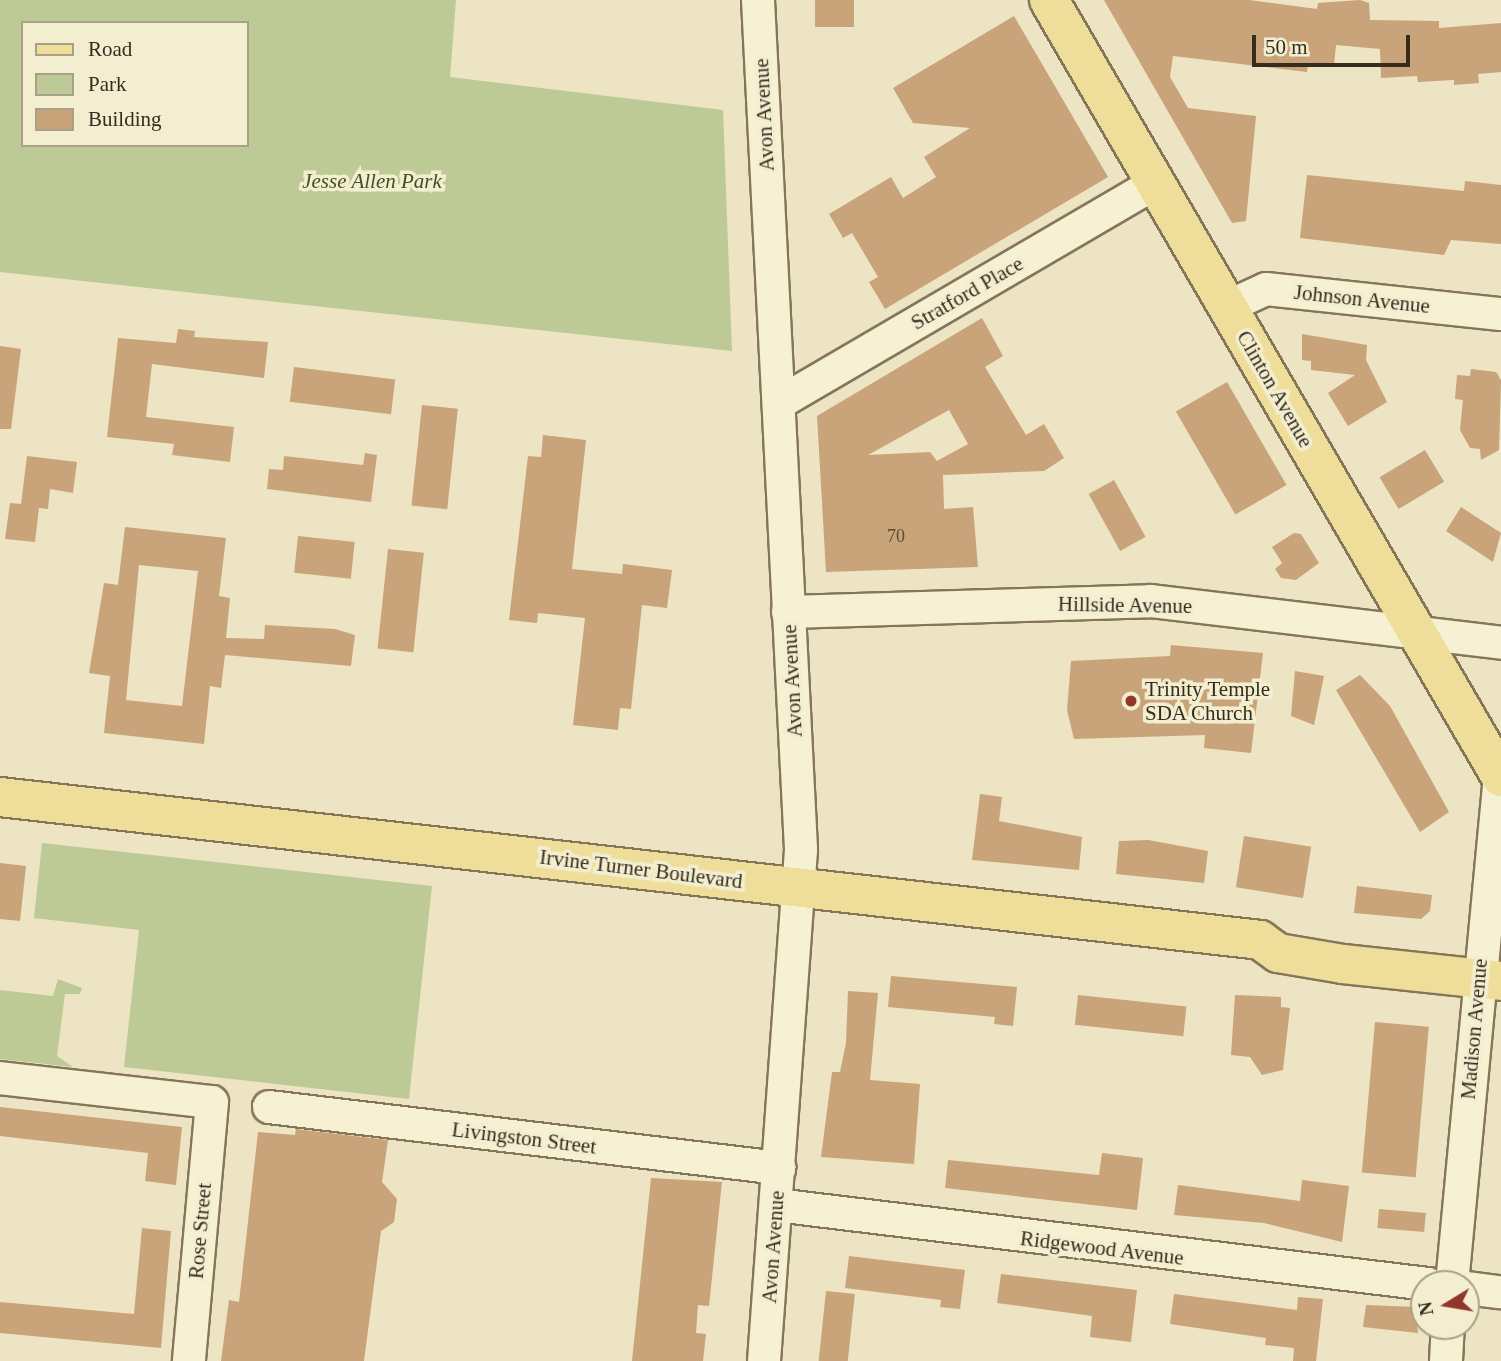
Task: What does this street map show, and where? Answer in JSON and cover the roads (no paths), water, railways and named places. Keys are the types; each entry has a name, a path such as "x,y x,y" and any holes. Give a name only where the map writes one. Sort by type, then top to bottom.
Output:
{"main road":[{"name":"Clinton Avenue","path":"1049,0 1500,776"},
{"name":"Irvine Turner Boulevard","path":"0,797 1259,961 1278,953 1489,980"},
{"name":"Irvine Turner Boulevard","path":"0,818 800,900"}],"street":[{"name":"Avon Avenue","path":"758,0 789,612 800,900 764,1361"},
{"name":"Stratford Place","path":"779,404 1156,183"},
{"name":"Johnson Avenue","path":"1227,307 1266,289 1501,314"},
{"name":"Hillside Avenue","path":"789,612 1151,601 1501,643"},
{"name":"Madison Avenue","path":"1454,1270 1489,980 1500,776"},
{"name":"Rose Street","path":"0,1078 212,1102 189,1361"},
{"name":"Livingston Street","path":"270,1107 779,1168"},
{"name":"Ridgewood Avenue","path":"776,1205 1410,1282"},
{"path":"1480,1290 1501,1292"},
{"path":"1446,1361 1447,1340"}],"place":[{"name":"Trinity Temple SDA Church","path":"1131,701"}],"park label":[{"name":"Jesse Allen Park","path":"372,181"}]}
